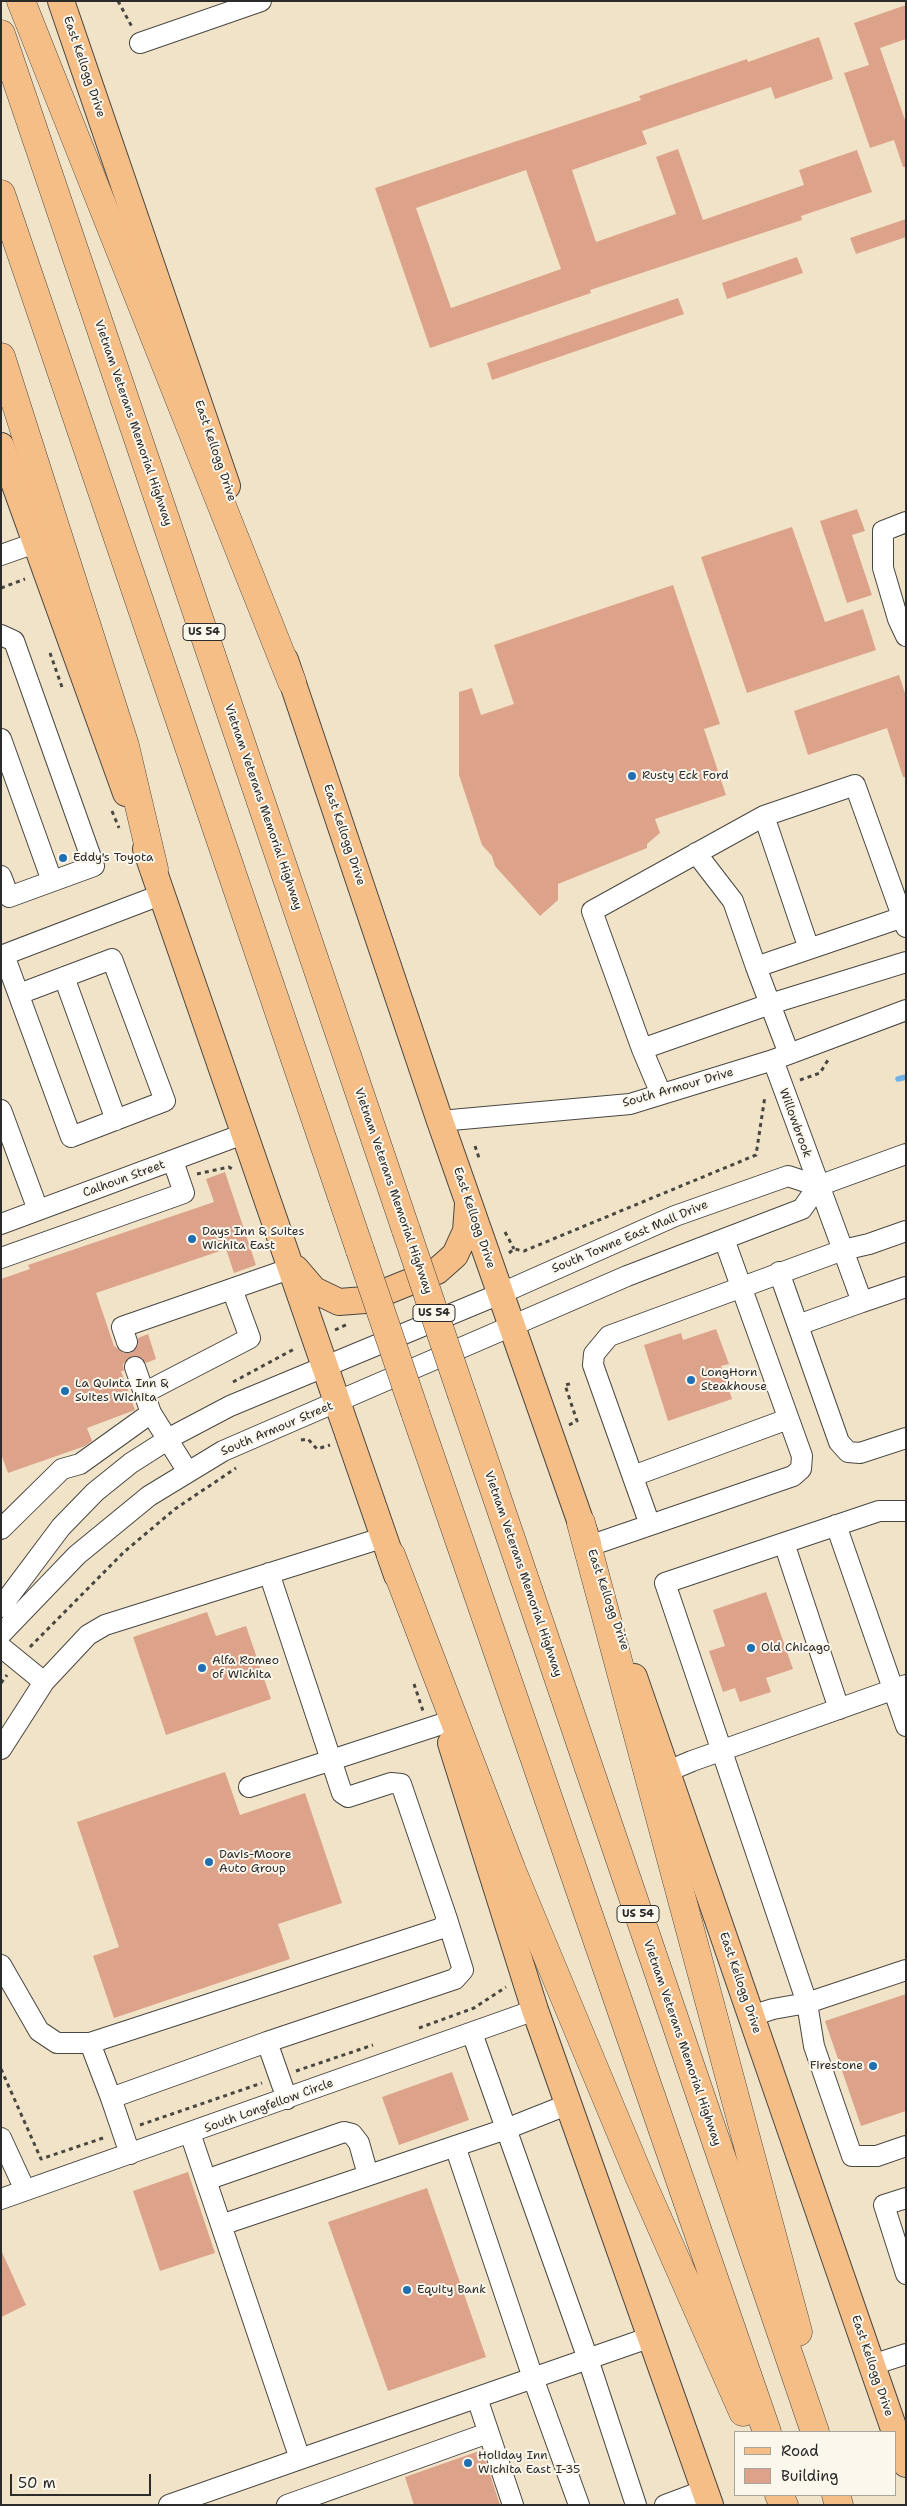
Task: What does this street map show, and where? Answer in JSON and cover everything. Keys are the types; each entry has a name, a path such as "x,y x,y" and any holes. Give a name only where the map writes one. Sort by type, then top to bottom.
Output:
{"highway":[{"path":"21,1 292,682"},
{"name":"Vietnam Veterans Memorial Highway","path":"1,34 814,2431"},
{"path":"1,194 415,1412 767,2431"},
{"path":"1,358 125,746 154,869"},
{"path":"585,1534 658,1775 825,2431"},
{"path":"388,1546 449,1722 639,2176 752,2431"}],"main road":[{"name":"East Kellogg Drive","path":"61,1 440,1121 514,1326 585,1534"},
{"path":"1,446 164,894 388,1546"},
{"path":"291,1266 314,1290 339,1302 365,1300 437,1271 454,1255 466,1230 468,1201"},
{"path":"449,1722 535,2010 708,2497"},
{"name":"East Kellogg Drive","path":"658,1775 751,2016 894,2431"},
{"name":"East Kellogg Drive","path":"897,2439 906,2464"}],"street":[{"path":"140,43 261,1"},
{"path":"906,522 883,531 883,568 898,619 906,636"},
{"path":"1,555 35,543"},
{"path":"1,634 14,641 94,866 9,898 1,876"},
{"path":"1,739 52,881"},
{"path":"661,1094 642,1049 592,911 764,816 855,785 904,922 756,966"},
{"path":"764,816 809,949"},
{"name":"Willowbrook","path":"696,853 733,901 770,1004 781,1057 783,1088 862,1302"},
{"path":"19,994 112,959 165,1101 71,1137 3,955 164,894"},
{"path":"642,1049 770,1004 906,962"},
{"path":"64,976 116,1120"},
{"name":"South Armour Drive","path":"440,1121 630,1104 781,1057 906,1010"},
{"path":"1,1110 5,1134 30,1213 32,1247"},
{"name":"Calhoun Street","path":"1,1224 246,1133"},
{"path":"514,1326 627,1276 802,1209 818,1186 906,1154"},
{"path":"1,1258 184,1193 172,1161"},
{"name":"South Towne East Mall Drive","path":"502,1293 675,1216 788,1176 818,1186"},
{"path":"650,1525 593,1365 594,1354 609,1336 779,1272 843,1250 906,1232"},
{"path":"585,1534 650,1525 793,1476 801,1469 802,1456 724,1239"},
{"path":"127,1342 122,1327 232,1289 291,1266"},
{"path":"779,1272 839,1442 848,1452 860,1453 906,1438"},
{"path":"798,1325 906,1287"},
{"path":"144,1393 250,1338 232,1289"},
{"path":"1,1607 8,1584 95,1492 131,1463 230,1406 502,1293"},
{"name":"South Armour Street","path":"1,1634 77,1555 149,1496 188,1472 223,1451 514,1326"},
{"path":"135,1367 150,1413 188,1472"},
{"path":"1,1529 62,1469 80,1464 150,1413"},
{"path":"633,1476 788,1419"},
{"path":"906,1511 879,1511 664,1583 723,1750 807,2003 814,2046 852,2156 877,2156 906,2146"},
{"path":"836,1525 900,1687 906,1726"},
{"path":"784,1543 839,1709"},
{"path":"1,1749 44,1682 88,1635 105,1625 269,1574 388,1546"},
{"path":"111,2098 267,2042 455,1979 463,1970 400,1784 391,1783 348,1797 342,1793 269,1574"},
{"path":"8,1584 34,1600"},
{"path":"1,1647 44,1682"},
{"path":"658,1775 900,1687"},
{"path":"249,1787 449,1722"},
{"path":"1,1965 38,2031 57,2043 90,2043 442,1928 447,1919"},
{"path":"751,2016 773,2009 807,2003 906,1970"},
{"name":"South Longfellow Circle","path":"1,2199 190,2134 535,2010"},
{"path":"472,2033 588,2359 636,2505"},
{"path":"267,2042 286,2099"},
{"path":"90,2043 130,2154"},
{"path":"221,2224 506,2129 569,2104"},
{"path":"206,2180 344,2132 352,2134 359,2143 368,2175"},
{"path":"190,2134 300,2459"},
{"path":"1,2138 25,2190"},
{"path":"455,2146 533,2378 579,2505"},
{"path":"906,2198 884,2205 906,2274"},
{"path":"169,2505 651,2337"},
{"path":"872,2366 906,2354"},
{"path":"477,2398 514,2505"},
{"path":"287,2505 488,2433"},
{"path":"665,2505 708,2497"}],"path":[{"path":"118,1 128,16 140,43"},
{"path":"1,588 25,579"},
{"path":"514,1250 524,1251 756,1154 765,1096 820,1073 829,1058"},
{"path":"569,1425 577,1421 565,1385 574,1383"},
{"path":"296,1440 308,1439 317,1449 334,1443"},
{"path":"1,1682 38,1638 124,1552 174,1509 244,1464"},
{"path":"414,2030 474,2008 512,1984"},
{"path":"1,2069 42,2159 379,2043"}],"building":[{"path":"906,5 906,39 880,48 906,123 906,167 903,167 894,140 870,148 844,73 869,65 854,23"},
{"path":"819,37 833,79 775,99 771,87 642,131 647,144 572,170 596,242 676,214 656,157 678,149 703,220 804,185 799,170 857,150 872,192 801,216 802,220 590,290 591,293 430,348 375,188 641,100 639,96 747,59 748,62","holes":["526,170 561,269 451,308 416,208"]},
{"path":"906,219 906,237 856,254 850,238"},
{"path":"797,257 803,273 727,299 722,283"},
{"path":"678,298 684,314 492,380 487,363"},
{"path":"857,509 865,531 852,535 872,595 847,603 820,521"},
{"path":"792,527 825,622 863,609 876,650 747,693 701,557"},
{"path":"673,585 720,724 704,729 726,795 655,819 660,833 647,844 647,848 558,884 558,900 540,916 495,866 492,856 482,845 459,775 459,692 472,688 481,715 514,704 494,645"},
{"path":"899,675 906,696 906,777 903,777 887,728 808,755 794,711"},
{"path":"225,1172 256,1265 234,1273 226,1249 96,1293 114,1346 124,1353 131,1353 138,1345 138,1338 148,1334 156,1359 146,1363 142,1358 132,1356 123,1364 124,1371 121,1371 135,1410 87,1428 92,1441 85,1446 8,1473 1,1454 1,1279 30,1269 28,1265 214,1202 206,1179"},
{"name":"LongHorn Steakhouse","path":"716,1329 729,1364 721,1366 732,1399 668,1421 644,1345 681,1333 683,1340"},
{"name":"Old Chicago","path":"766,1592 793,1669 766,1678 771,1692 740,1702 735,1688 723,1692 709,1651 725,1646 713,1610"},
{"name":"Alfa Romeo of Wichita","path":"207,1612 216,1636 246,1626 271,1699 166,1735 133,1637"},
{"name":"Davis-Moore Auto Group","path":"225,1772 240,1815 305,1793 342,1903 278,1924 290,1959 114,2018 93,1956 119,1947 77,1822"},
{"name":"Firestone","path":"906,1994 906,2111 861,2126 825,2021"},
{"path":"452,2072 469,2120 399,2145 382,2097"},
{"path":"188,2172 215,2253 160,2271 133,2191"},
{"name":"Equity Bank","path":"427,2188 486,2357 388,2391 328,2222"},
{"path":"1,2250 26,2305 1,2317"},
{"name":"Holiday Inn Wichita East I-35","path":"482,2450 500,2505 414,2505 405,2477"}],"waterway":[{"path":"898,1079 906,1077"}],"place":[{"name":"Rusty Eck Ford","path":"632,776"},
{"name":"Eddy's Toyota","path":"63,858"},
{"name":"Days Inn & Suites Wichita East","path":"192,1239"},
{"name":"LongHorn Steakhouse","path":"691,1380"},
{"name":"La Quinta Inn & Suites Wichita","path":"65,1391"},
{"name":"Old Chicago","path":"751,1648"},
{"name":"Alfa Romeo of Wichita","path":"202,1668"},
{"name":"Davis-Moore Auto Group","path":"209,1862"},
{"name":"Firestone","path":"873,2066"},
{"name":"Equity Bank","path":"407,2290"},
{"name":"Holiday Inn Wichita East I-35","path":"468,2463"}]}
